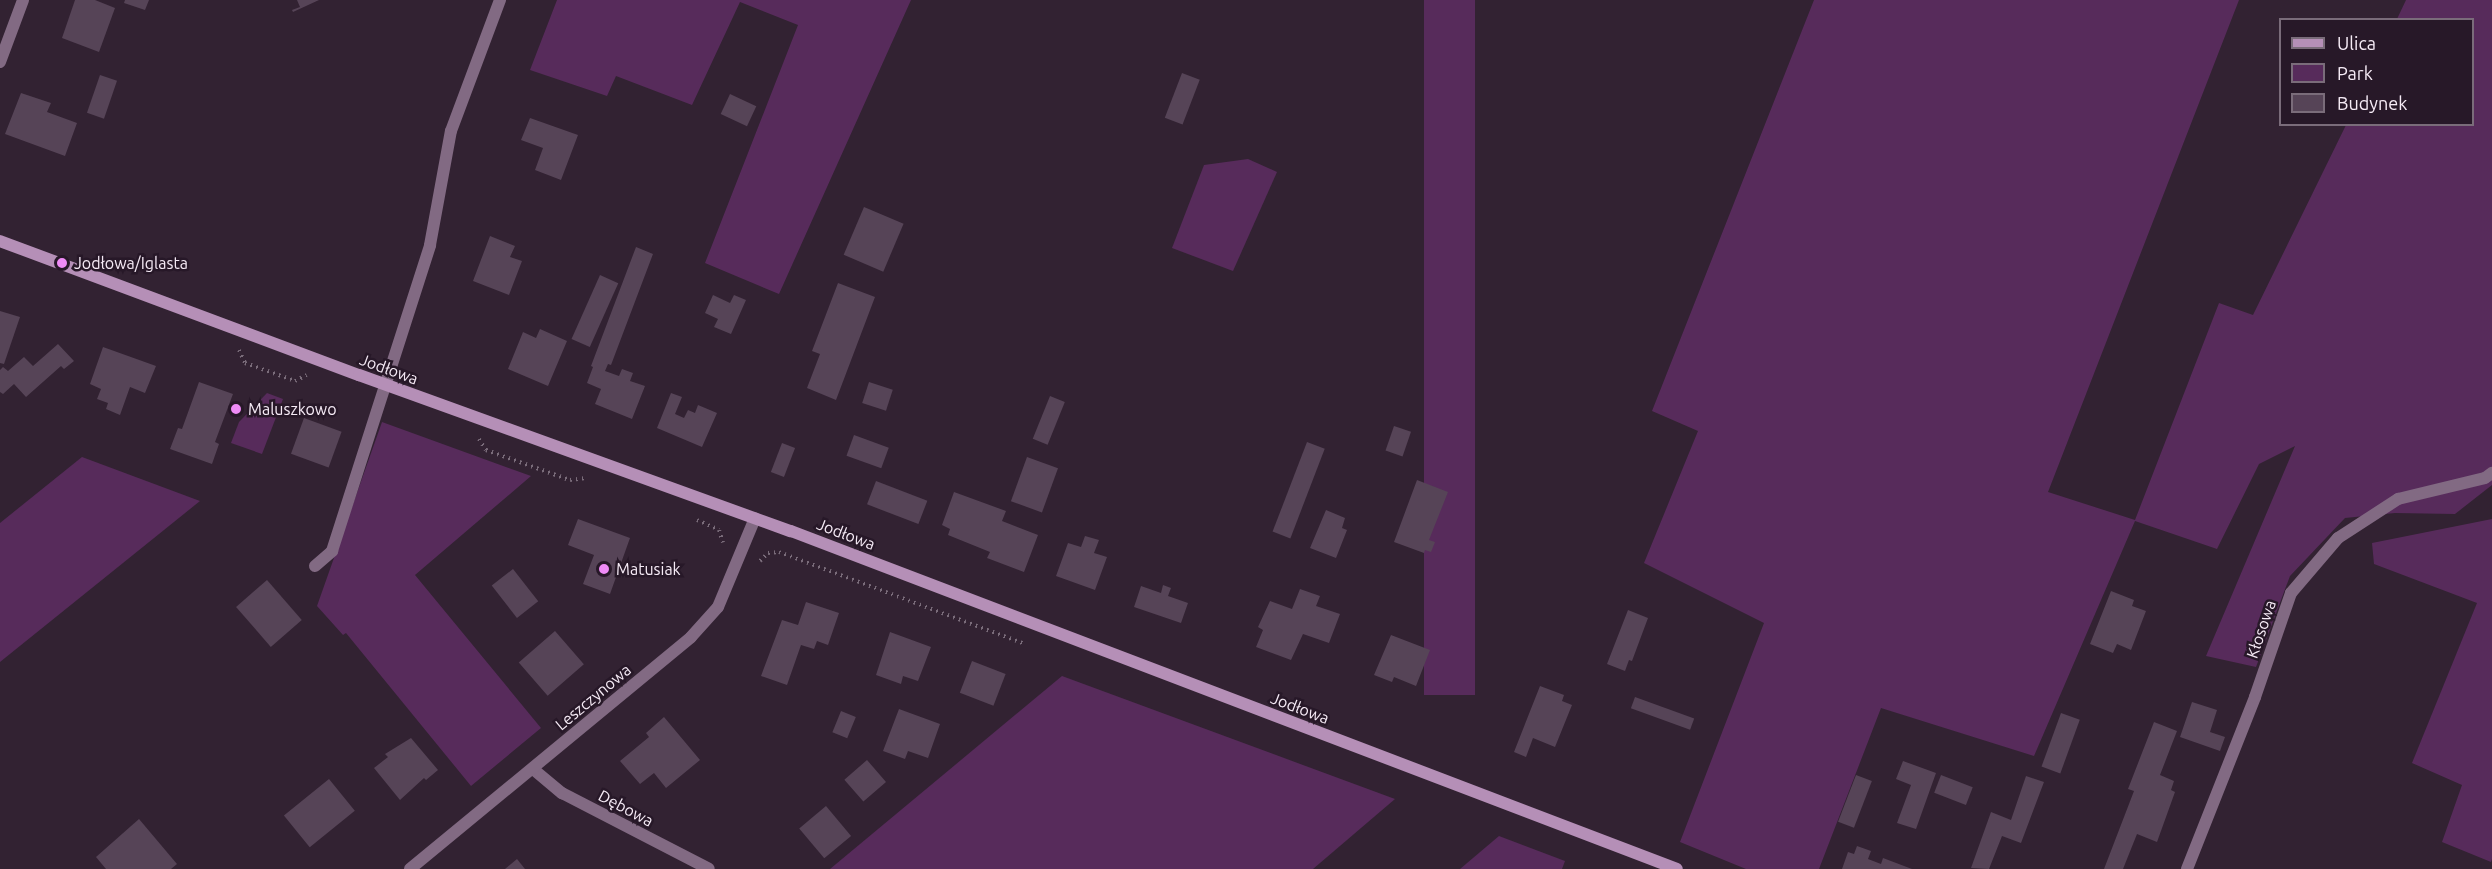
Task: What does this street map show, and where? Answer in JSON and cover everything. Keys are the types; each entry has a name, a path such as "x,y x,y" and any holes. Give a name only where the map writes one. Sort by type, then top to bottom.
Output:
{"street":[{"path":"0,62 23,0"},
{"path":"315,567 332,551 430,245 451,131 500,0"},
{"name":"Jodłowa","path":"0,241 384,385 754,518 1677,869"},
{"name":"Kłosowa","path":"2187,869 2255,697 2291,593 2338,538 2398,499 2486,478 2492,472"},
{"name":"Leszczynowa","path":"410,869 533,769 698,629 718,606 754,518"},
{"name":"Dębowa","path":"533,769 562,793 709,869"}],"green space":[{"path":"557,0 911,0 779,294 705,263 798,25 740,2 692,105 616,76 607,96 530,70"},
{"path":"1424,0 1475,0 1475,695 1424,695"},
{"path":"1814,0 2239,0 2048,492 2135,520 2219,303 2253,315 2346,126 2474,126 2474,18 2397,18 2406,0 2492,0 2492,485 2455,514 2395,513 2345,518 2290,576 2256,667 2206,656 2295,446 2259,464 2217,549 2135,521 2034,756 1881,708 1819,869 1746,869 1680,842 1764,623 1644,563 1698,431 1652,411"},
{"path":"1248,159 1277,172 1233,271 1172,248 1204,165"},
{"path":"267,393 283,399 262,454 231,443 239,422"},
{"path":"382,422 531,476 415,575 541,728 471,786 346,633 343,635 317,606"},
{"path":"82,457 200,501 0,662 0,523"},
{"path":"2492,519 2491,862 2442,842 2462,785 2412,763 2477,603 2374,564 2372,543"},
{"path":"1062,676 1395,799 1313,869 830,869"},
{"path":"1499,836 1565,861 1562,869 1460,869"}],"building":[{"path":"75,0 95,0 115,8 99,52 62,38"},
{"path":"125,0 149,0 145,10 124,3"},
{"path":"297,0 319,0 293,12 292,10 300,7"},
{"path":"1182,73 1200,80 1183,125 1165,118"},
{"path":"100,75 117,81 104,119 87,113"},
{"path":"21,93 51,103 47,112 77,123 65,156 5,134"},
{"path":"730,94 756,106 747,126 721,114"},
{"path":"530,118 578,135 561,180 535,170 543,148 521,140"},
{"path":"864,207 904,224 883,272 844,255"},
{"path":"490,236 515,246 510,257 522,261 509,295 473,281"},
{"path":"636,247 653,254 611,365 608,364 605,371 619,376 622,369 633,373 630,381 645,386 632,419 595,404 601,389 587,383 593,367 591,366"},
{"path":"600,275 618,283 590,347 572,339"},
{"path":"838,283 875,297 836,400 807,388 820,354 812,351"},
{"path":"713,295 730,303 734,295 746,300 731,334 714,327 718,319 705,313"},
{"path":"0,311 20,317 4,364 0,363"},
{"path":"540,329 567,341 548,386 508,369 523,332 536,338"},
{"path":"58,344 74,361 64,369 61,366 26,397 14,384 3,394 0,392 0,370 3,367 8,371 24,357 33,366"},
{"path":"103,347 156,366 145,393 130,387 120,415 106,409 108,403 97,399 101,389 90,384"},
{"path":"199,382 233,394 215,442 219,444 212,464 170,449 178,428 182,429"},
{"path":"869,382 893,390 886,411 862,403"},
{"path":"671,393 682,397 675,414 684,418 688,410 695,413 698,405 717,413 702,447 657,428"},
{"path":"1050,396 1065,402 1048,445 1033,439"},
{"path":"304,418 342,432 329,467 291,454"},
{"path":"1394,426 1411,432 1403,456 1386,451"},
{"path":"854,435 889,448 881,468 846,456"},
{"path":"1307,442 1325,449 1290,538 1273,532"},
{"path":"782,443 795,448 784,477 771,472"},
{"path":"1027,457 1058,468 1042,512 1011,501"},
{"path":"1417,480 1448,492 1429,540 1435,542 1431,552 1425,550 1424,553 1394,542"},
{"path":"876,481 927,501 918,524 867,504"},
{"path":"954,492 1006,511 1002,521 1038,535 1024,572 987,558 990,552 948,535 950,529 942,525"},
{"path":"1326,510 1345,518 1342,528 1347,530 1336,558 1310,548"},
{"name":"Matusiak","path":"578,519 630,538 610,594 583,584 594,555 568,545"},
{"path":"1085,536 1099,540 1094,553 1107,557 1095,590 1056,576 1068,543 1081,547"},
{"path":"513,569 538,601 517,618 492,586"},
{"path":"267,580 302,620 271,647 236,607"},
{"path":"1163,585 1171,588 1168,596 1188,603 1181,623 1134,607 1141,586 1161,593"},
{"path":"1300,589 1320,596 1316,606 1340,614 1329,643 1303,634 1291,660 1256,647 1263,630 1258,627 1270,601 1292,609"},
{"path":"2111,591 2134,600 2132,606 2146,611 2131,650 2117,644 2113,653 2090,644"},
{"path":"806,602 839,613 828,645 817,641 814,649 801,645 787,685 761,676 782,620 798,625"},
{"path":"1628,610 1648,618 1632,661 1629,660 1625,671 1607,664"},
{"path":"555,631 584,664 548,696 519,662"},
{"path":"890,632 931,647 918,681 903,676 901,684 876,675"},
{"path":"1391,635 1430,650 1416,686 1394,677 1392,682 1374,675"},
{"path":"972,661 1006,674 993,706 960,693"},
{"path":"1540,686 1564,695 1562,701 1572,705 1555,747 1533,738 1526,757 1514,752"},
{"path":"1635,697 1694,719 1690,730 1631,708"},
{"path":"2192,702 2217,710 2210,732 2225,737 2220,751 2180,737"},
{"path":"899,709 940,724 928,758 908,751 905,759 883,751"},
{"path":"841,711 856,717 847,738 832,732"},
{"path":"2061,713 2080,720 2060,773 2042,767"},
{"path":"664,717 700,760 666,788 654,773 640,784 620,761 649,737 646,733"},
{"path":"2154,722 2177,731 2160,775 2174,781 2171,790 2175,792 2157,842 2137,834 2123,869 2104,869 2134,791 2128,789"},
{"path":"411,738 438,770 426,780 424,778 400,800 374,768 388,757 385,754"},
{"path":"867,760 886,782 863,802 844,780"},
{"path":"1903,761 1936,773 1916,829 1897,823 1911,785 1896,779"},
{"path":"1856,775 1872,781 1854,828 1838,822"},
{"path":"1941,775 1973,787 1966,805 1934,793"},
{"path":"2026,776 2044,782 2021,843 2002,836 1989,869 1971,868 1991,812 2011,820"},
{"path":"329,779 355,811 310,847 284,816"},
{"path":"826,806 851,836 824,858 799,828"},
{"path":"139,819 177,864 171,869 106,869 96,857"},
{"path":"1857,846 1871,851 1868,859 1881,864 1883,858 1912,869 1842,869 1848,852 1854,854"},
{"path":"517,859 525,869 505,869"}],"place":[{"name":"Jodłowa/Iglasta","path":"62,263"},
{"name":"Maluszkowo","path":"236,409"},
{"name":"Matusiak","path":"604,569"}]}
